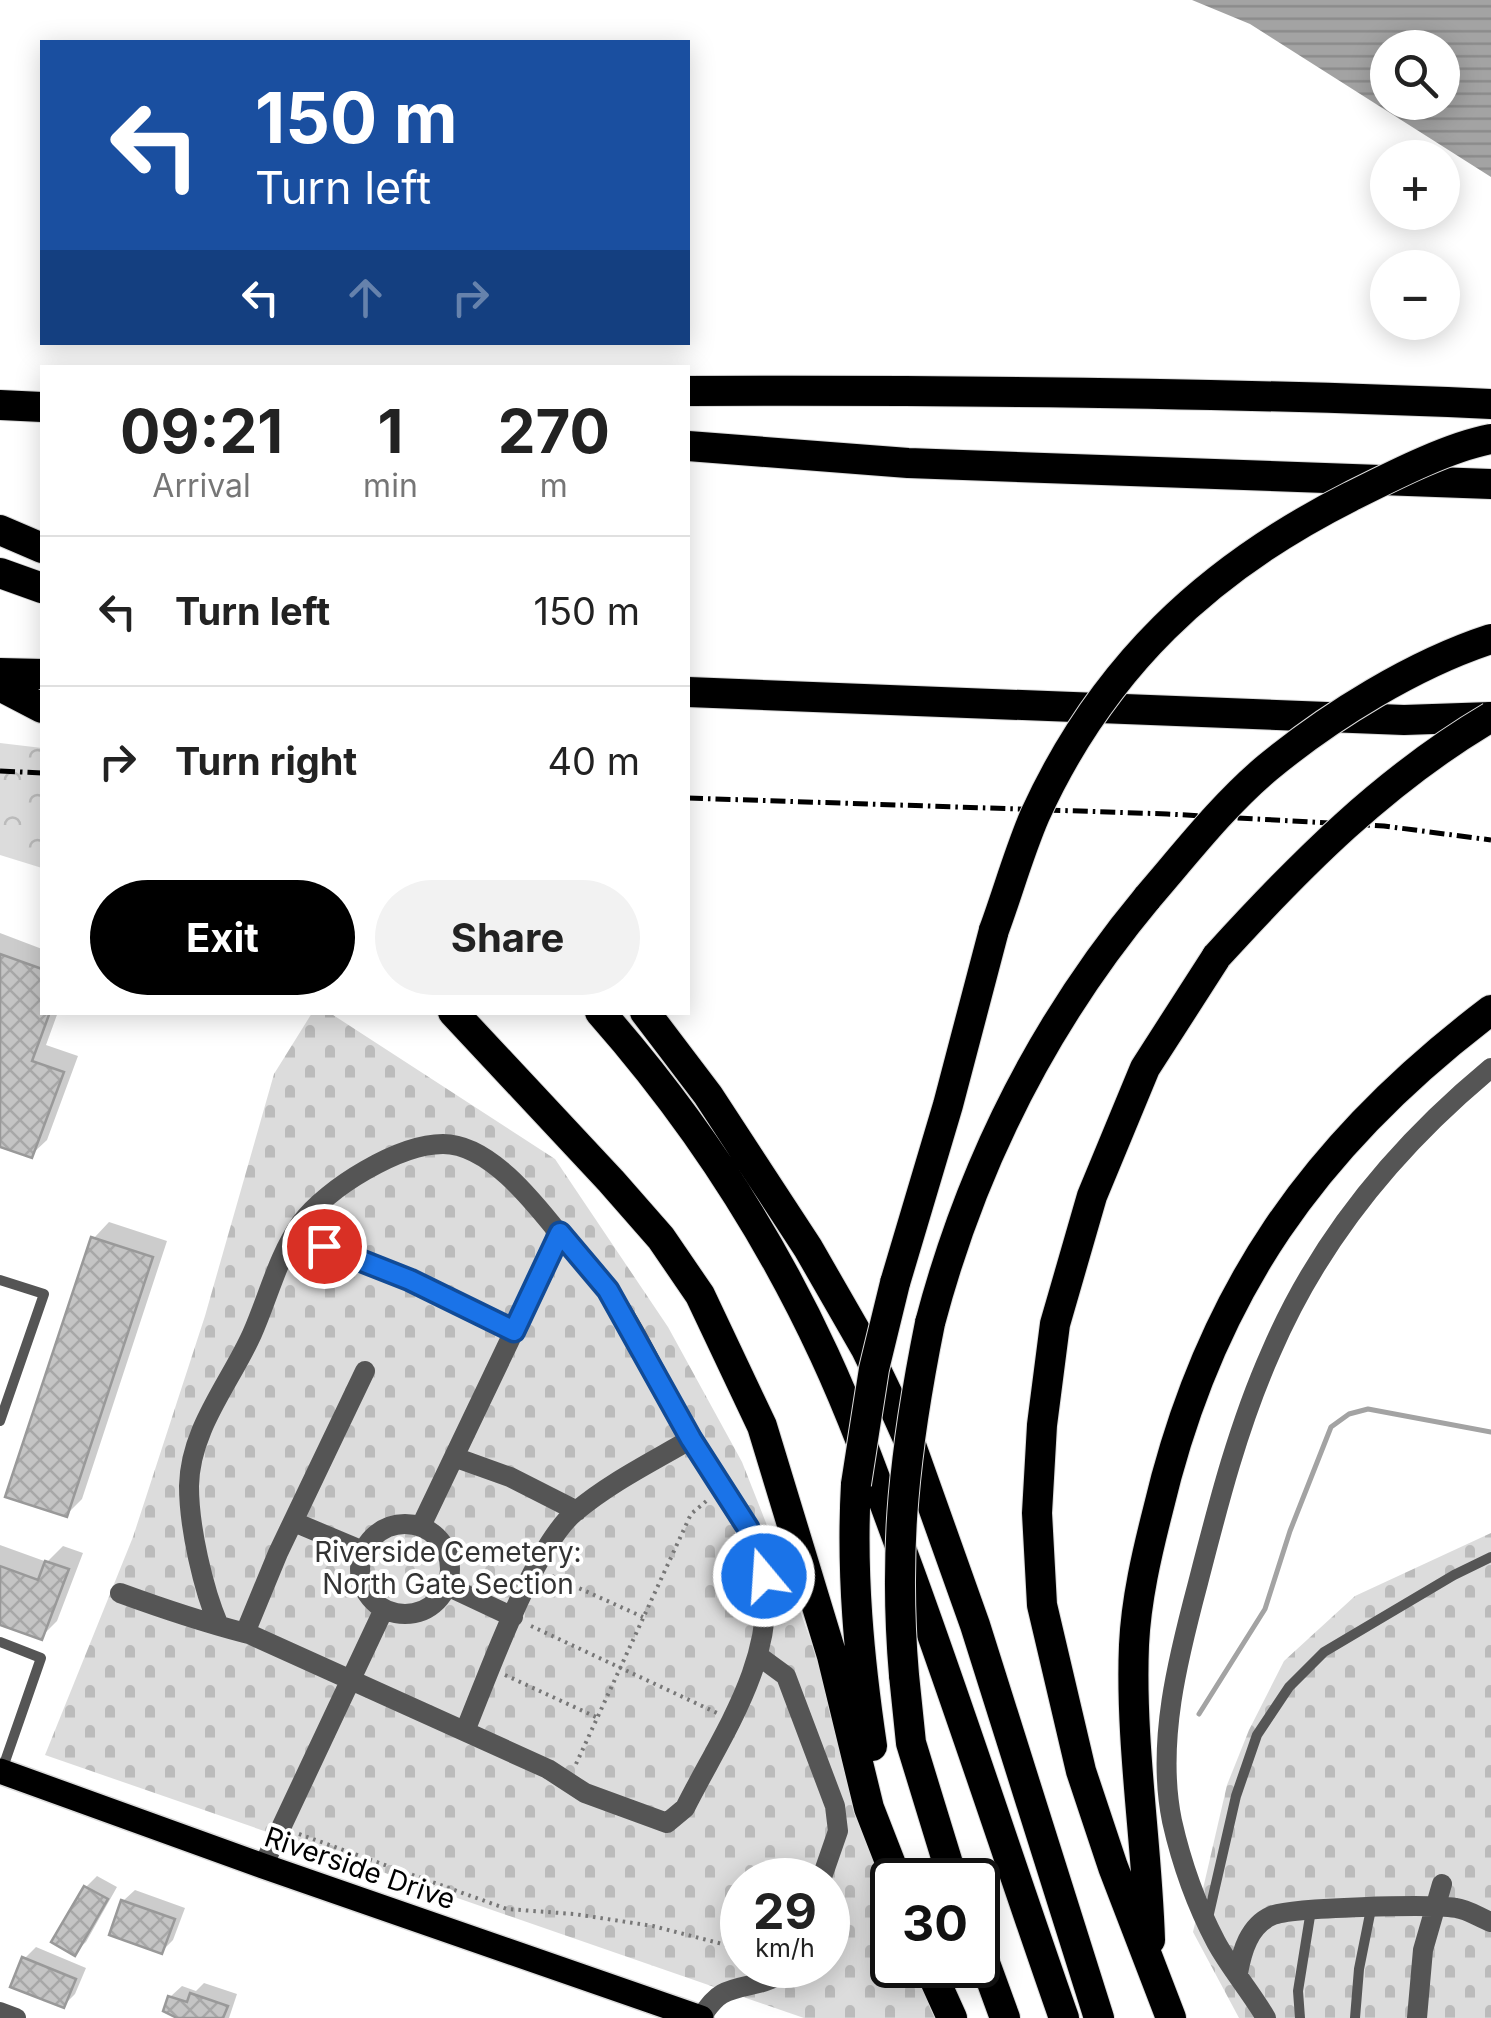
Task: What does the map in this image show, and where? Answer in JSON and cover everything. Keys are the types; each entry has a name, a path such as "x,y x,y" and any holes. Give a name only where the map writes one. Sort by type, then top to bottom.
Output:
{"highway":[{"path":"690,391 1043,390 1359,396 1491,404"},
{"path":"0,406 40,407"},
{"path":"885,1844 855,1615 852,1546 856,1484 874,1368 894,1282 948,1105 994,930 1034,818 1070,748 1114,683 1164,626 1221,576 1283,532 1393,475 1491,439"},
{"path":"690,446 908,462 1491,484"},
{"path":"0,530 40,547"},
{"path":"0,573 40,587"},
{"path":"947,1858 912,1743 898,1577 902,1490 910,1424 930,1323 958,1227 1016,1092 1090,970 1148,897 1266,769 1323,726 1458,650 1491,639"},
{"path":"0,674 40,674"},
{"path":"0,686 40,707"},
{"path":"690,692 1386,719 1491,717"},
{"path":"1171,2018 1080,1771 1042,1605 1037,1513 1042,1426 1055,1324 1092,1196 1145,1068 1218,956 1332,835 1443,745 1491,717"},
{"path":"1150,1958 1134,1643 1150,1543 1184,1414 1231,1304 1264,1244 1296,1198 1372,1114 1453,1039 1491,1010"},
{"path":"456,1015 624,1195 661,1238 700,1296 762,1426 828,1639 869,1808 890,1858"},
{"path":"602,1015 655,1079 730,1185 780,1269 824,1355 875,1478 924,1613 1064,2018"},
{"path":"646,1015 708,1095 808,1248 892,1401 975,1625 1100,2018"},
{"path":"938,1988 952,2018"},
{"path":"994,1988 1005,2018"}],"main road":[{"name":"Riverside Drive","path":"1,1771 701,2018"}],"street":[{"path":"1266,2018 1217,1943 1172,1822 1166,1769 1186,1626 1235,1451 1277,1338 1344,1222 1387,1168 1491,1068"},
{"path":"120,1594 219,1626 245,1633 548,1768 603,1800 667,1823 685,1808 760,1656 764,1576 748,1528 691,1439 608,1290 540,1206 505,1174 468,1150 444,1144 400,1154 372,1167 338,1188 302,1222 252,1334 216,1397 198,1444 189,1484 209,1604 219,1626"},
{"path":"421,1526 560,1233"},
{"path":"296,1234 410,1280 514,1331"},
{"path":"245,1633 365,1371"},
{"path":"464,1731 550,1542 608,1484 691,1439"},
{"path":"454,1457 510,1477 577,1511"},
{"path":"294,1522 363,1551"},
{"path":"407,1524 421,1526 443,1544 449,1557 447,1586 428,1608 398,1614 384,1609 365,1590 360,1578 363,1551 381,1530 407,1524"},
{"path":"447,1586 513,1617"},
{"path":"262,1866 384,1609"},
{"path":"760,1656 786,1676 834,1806 838,1831 829,1858"},
{"path":"1417,2018 1423,1950 1442,1884"},
{"path":"1238,1973 1241,1954 1252,1932 1272,1916 1310,1910 1457,1908 1491,1922"},
{"path":"701,2018 717,1997 746,1988"},
{"path":"0,2012 16,2018"}],"lane":[{"path":"0,1280 44,1294 0,1421"},
{"path":"1208,1920 1241,1780 1258,1735 1289,1686 1324,1652 1491,1557"},
{"path":"0,1642 41,1658 1,1771"},
{"path":"1355,2018 1358,1969 1371,1909"},
{"path":"1300,2018 1298,1990 1310,1910"}],"path":[{"path":"568,1782 691,1514 710,1498 725,1492"},
{"path":"537,1569 643,1617"},
{"path":"513,1617 731,1719"},
{"path":"491,1669 597,1718"},
{"path":"281,1827 507,1909 653,1926 720,1943"}],"green space":[{"path":"0,743 40,748 40,867 0,855"},
{"name":"Riverside Cemetery: North Gate Section","path":"311,1015 333,1015 555,1159 668,1327 742,1462 889,1858 870,1858 870,1988 938,1988 949,2018 804,2018 45,1755 133,1537 205,1316 274,1074"},
{"path":"1491,1533 1491,2018 1239,2018 1193,1932 1227,1785 1284,1661 1355,1596"}],"shaded area":[{"path":"1192,0 1491,0 1491,177 1460,157 1460,140 1433,140 1401,120 1460,120 1460,30 1370,30 1370,100 1250,24"}],"building":[{"path":"0,954 40,968 40,1015 49,1015 32,1061 64,1072 32,1158 0,1147"},
{"path":"91,1237 153,1257 67,1517 5,1497"},
{"path":"45,1561 69,1569 42,1640 0,1625 0,1566 38,1580"},
{"path":"84,1886 108,1899 75,1956 51,1942"},
{"path":"121,1900 175,1919 162,1954 109,1935"},
{"path":"22,1957 76,1979 64,2008 10,1987"},
{"path":"190,1993 228,2006 223,2018 177,2018 163,2011 168,1996 187,2002"}],"waterway":[{"path":"1199,1714 1265,1609 1290,1531 1331,1427 1349,1414 1368,1409 1491,1432"}],"railway":[{"path":"0,771 40,773"},
{"path":"690,798 1167,814 1384,826 1491,840"}],"route":[{"path":"324,1246 410,1280 514,1331 560,1233 608,1290 691,1439 748,1528 764,1576"}]}
